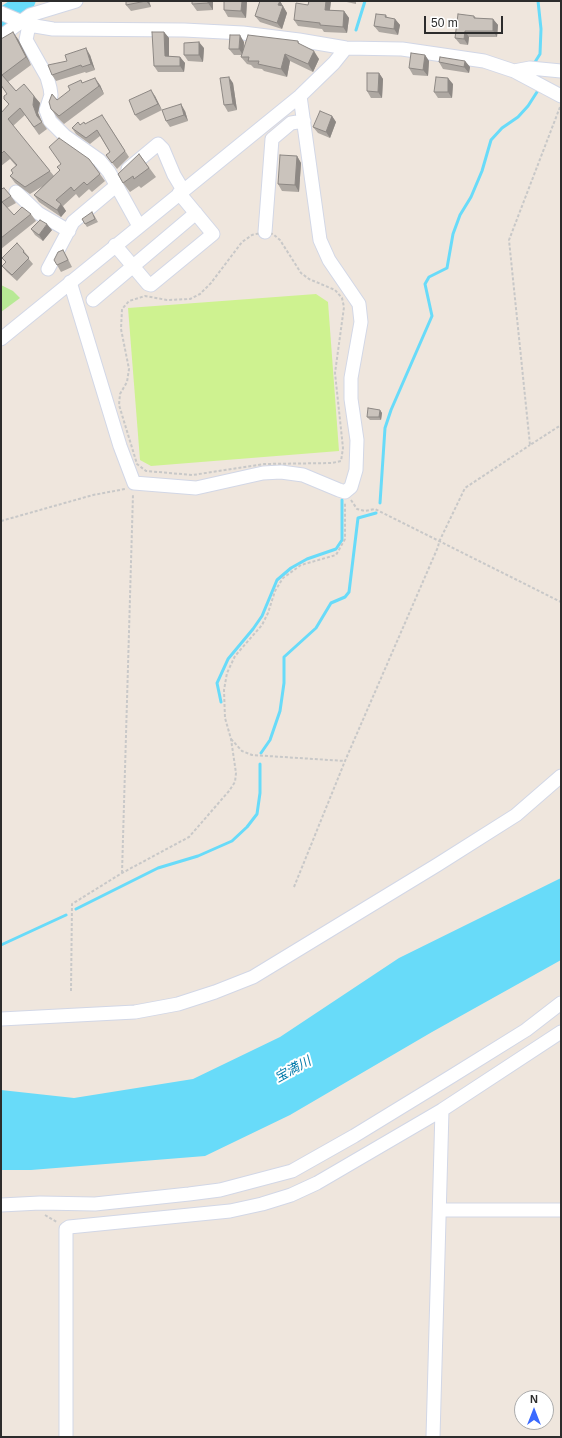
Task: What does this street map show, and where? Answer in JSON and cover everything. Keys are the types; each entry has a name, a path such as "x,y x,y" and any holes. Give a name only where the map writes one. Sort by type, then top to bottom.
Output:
{"street":[{"path":"1,42 7,32 30,16 76,1"},
{"path":"1,13 22,23 53,29 184,30 243,33 346,48 402,48 484,61 514,71 561,96"},
{"path":"22,23 26,40 47,77 51,95 46,110 50,121 65,136 99,160 116,184 139,226"},
{"path":"1,339 300,96 334,63 346,48"},
{"path":"514,71 530,68 561,71"},
{"path":"70,282 120,446 134,485 196,488 263,473 281,472 303,475 348,489 356,470 358,440 351,399 351,378 361,322 359,304 330,260 320,240 300,96"},
{"path":"265,232 272,139 291,123 304,121"},
{"path":"48,269 73,222 79,216 88,211 116,184 139,158 158,144 162,149 181,192 196,214 213,234 151,285 148,284 115,245"},
{"path":"16,192 38,213 69,231"},
{"path":"93,300 196,214"},
{"path":"1,1020 135,1012 185,1001 215,992 253,977 437,865 516,814 561,776"},
{"path":"1,1206 40,1203 95,1204 189,1194 220,1190 292,1171 354,1136 526,1030 561,1003"},
{"path":"66,1437 66,1229 69,1227 230,1211 276,1200 317,1182 442,1110 561,1032"},
{"path":"433,1437 442,1110"},
{"path":"440,1210 561,1210"}],"path":[{"path":"530,445 509,240 561,106"},
{"path":"265,232 273,234 280,240 301,273 308,279 335,290 342,298 344,307 335,373 343,448 341,460 332,463 264,464 193,475 146,471 137,464 119,405 120,394 127,382 129,369 121,329 122,309 128,301 145,296 167,300 190,299 200,294 211,283 242,242 252,235 265,232"},
{"path":"294,887 345,761 435,554 438,542 465,488 561,425"},
{"path":"1,521 134,485 122,873"},
{"path":"348,489 351,502 357,510 365,511 375,509 438,542 561,602"},
{"path":"71,990 72,904 122,873 189,837 235,782 236,773 231,739 224,718 224,690 227,673 235,656 262,625 268,613 274,591 283,578 301,565 336,554 346,539 348,489"},
{"path":"231,739 242,751 252,755 345,761"}],"green space":[{"path":"1,285 13,291 20,298 1,312"},
{"path":"316,294 328,302 339,451 151,466 140,460 128,308"}],"water":[{"name":"宝満川","path":"561,878 561,960 432,1032 290,1115 205,1156 31,1170 1,1170 1,1090 74,1098 193,1079 280,1037 399,958"}],"building":[{"path":"126,1 146,1 126,5"},
{"path":"192,1 208,1 208,3 192,4"},
{"path":"224,1 242,1 241,11 224,10"},
{"path":"260,1 280,1 278,5 283,6 277,23 255,16"},
{"path":"309,1 326,1 325,10 344,11 343,27 320,25 320,23 294,20 296,3 308,5"},
{"path":"376,14 386,15 385,17 395,19 394,29 374,26"},
{"path":"458,14 474,16 474,18 493,19 493,31 465,31 464,39 455,38"},
{"path":"13,32 26,57 2,75 16,91 24,84 34,96 33,105 37,116 42,122 34,127 20,108 8,119 50,171 25,187 10,176 13,173 11,170 17,165 4,151 1,154 1,113 9,104 4,99 4,96 7,94 1,85 1,39"},
{"path":"152,32 164,32 165,56 180,57 180,66 154,66"},
{"path":"230,35 240,35 239,49 229,49"},
{"path":"248,35 298,41 298,43 314,51 308,64 285,54 281,69 258,64 259,61 248,61 249,57 241,57"},
{"path":"199,42 199,55 184,55 184,43"},
{"path":"86,48 91,64 82,67 81,65 52,75 48,65 67,61 65,55"},
{"path":"411,53 425,55 423,70 409,68"},
{"path":"440,57 465,61 464,67 439,62"},
{"path":"367,73 379,73 378,92 367,91"},
{"path":"229,77 233,104 224,105 220,78"},
{"path":"436,77 448,78 448,92 434,92"},
{"path":"95,78 99,86 59,116 51,109 49,102 52,94 57,100 70,90 68,86 81,80 82,83"},
{"path":"151,90 158,104 135,115 129,100"},
{"path":"181,104 184,115 166,121 162,110"},
{"path":"320,111 332,116 326,132 313,127"},
{"path":"102,115 125,151 112,163 106,155 110,152 97,130 86,138 72,128 78,122 80,125 84,122 85,124"},
{"path":"59,138 89,159 100,174 87,185 84,182 74,191 71,187 56,200 61,204 57,210 34,195 60,170 57,167 61,164 49,147"},
{"path":"139,154 149,168 134,179 133,176 123,183 118,174"},
{"path":"280,155 297,156 295,185 278,184"},
{"path":"4,188 11,196 2,202 14,215 22,207 31,214 1,238 1,189"},
{"path":"92,212 95,219 85,224 82,219"},
{"path":"40,220 47,224 39,235 31,229"},
{"path":"17,243 29,258 12,275 2,266 6,262 2,258"},
{"path":"63,250 68,260 57,265 54,260 58,252"},
{"path":"368,408 380,410 379,417 367,417"}],"waterway":[{"path":"1,18 26,1"},
{"path":"356,30 365,1"},
{"path":"535,62 540,54 541,29 538,1"},
{"path":"380,503 385,428 391,410 432,316 425,284 429,277 447,268 453,234 460,215 471,197 482,171 491,140 502,128 518,117 528,106 537,92"},
{"path":"221,702 217,683 228,659 262,616 277,580 291,568 307,559 336,549 342,540 342,500"},
{"path":"261,753 270,740 280,711 284,683 284,657 316,628 331,603 345,597 349,592 358,518 376,513"},
{"path":"76,909 158,868 198,856 232,841 247,827 257,814 260,793 260,764"},
{"path":"1,945 66,915"}]}
